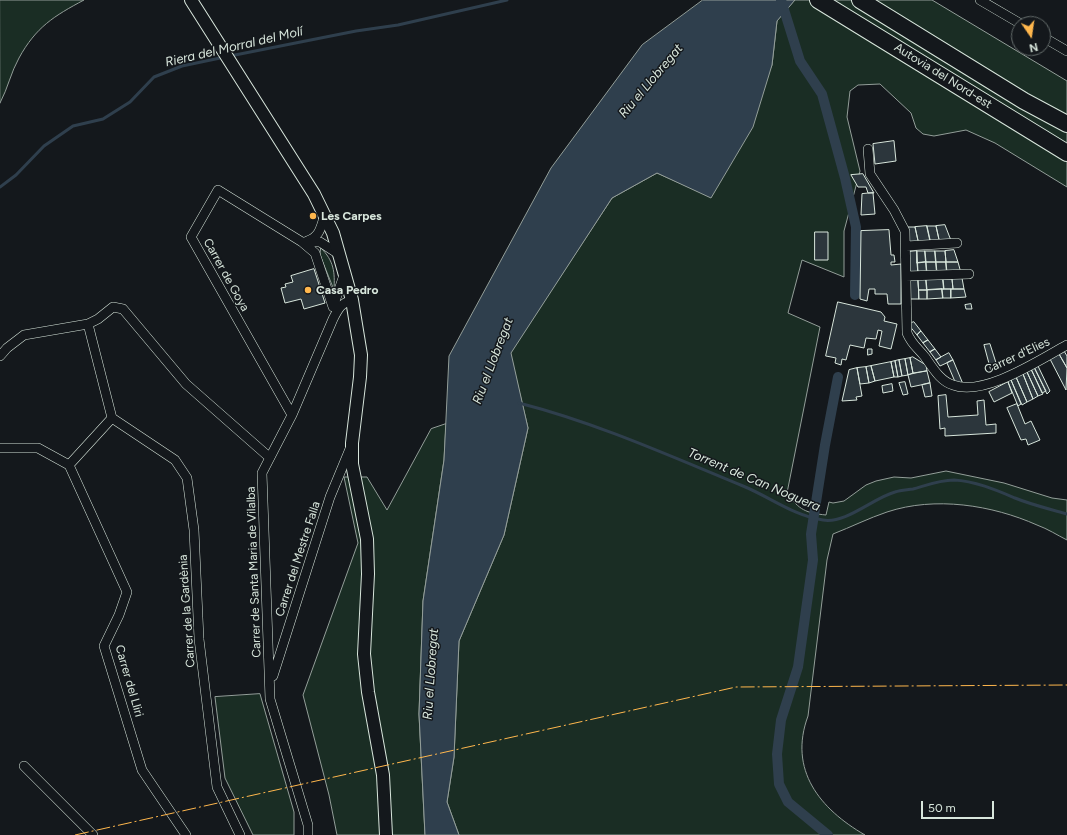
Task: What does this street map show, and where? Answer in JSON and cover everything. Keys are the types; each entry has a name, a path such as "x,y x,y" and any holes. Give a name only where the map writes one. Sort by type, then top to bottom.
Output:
{"highway":[{"name":"Autovia del Nord-est","path":"818,0 1067,153"},
{"name":"Autovia del Nord-est","path":"866,4 1024,101 1067,124"}],"street":[{"path":"191,0 209,31 314,194 325,214 340,255 352,300 361,355 360,377 352,443 355,484 367,539 368,574 364,654 368,692 383,775 386,835"},
{"path":"980,0 1011,18"},
{"path":"1051,42 1067,51"},
{"name":"Carrer d'Elies","path":"868,149 870,174 894,210 905,231 907,333 912,344 921,352 939,376 953,385 972,388 1003,378 1067,345"},
{"name":"Carrer de Goya","path":"292,415 191,237 218,190 302,242 315,253 333,307"},
{"path":"302,242 315,238 320,232 325,214"},
{"name":"Carrer de Goya","path":"302,242 320,242 340,255"},
{"path":"906,246 957,243"},
{"name":"Carrer de Santa Maria de Vilalba","path":"333,319 333,307 345,272"},
{"path":"906,276 968,274"},
{"name":"Carrer de Santa Maria de Vilalba","path":"308,835 308,825 270,699 262,473 292,415 333,319 340,306 345,302 352,300"},
{"path":"0,356 7,348 24,335 88,324 98,319 114,307 123,309 186,384 269,457"},
{"path":"0,448 38,448 69,465 112,418 88,324"},
{"name":"Carrer de la Gardènia","path":"112,418 175,460 187,478 194,530 199,639 217,787 240,835"},
{"name":"Carrer del Mestre Falla","path":"270,684 330,496 344,459 352,443"},
{"name":"Carrer del Lliri","path":"69,465 127,592 119,615 104,646 142,770 186,835"},
{"path":"24,766 94,835"}],"green space":[{"path":"0,0 84,0 55,17 32,38 16,63 0,103"},
{"path":"795,0 932,0 1011,47 1011,56 1025,56 1067,81 1067,187 995,143 966,130 934,136 923,134 916,128 911,113 880,84 858,85 850,91 847,117 860,171 844,231 844,277 802,260 788,313 820,327 787,493 799,507 804,510 826,515 829,502 833,503 844,501 866,485 876,481 894,477 911,478 946,471 1004,483 1052,498 1067,500 1067,540 1049,530 1001,512 963,505 944,504 924,504 905,507 887,512 833,534 827,560 808,716 803,736 802,754 805,771 812,786 822,800 834,813 865,835 459,835 447,802 454,757 459,641 504,535 528,428 510,353 612,198 657,173 711,197 772,65 777,21"},
{"path":"321,248 329,258 333,267 334,290 320,255"},
{"path":"446,424 444,460 423,601 419,714 425,835 337,835 329,795 303,695 358,543 344,477 367,477 387,510 431,429"},
{"path":"260,694 294,812 294,835 253,835 225,778 215,697"}],"water":[{"name":"Riu el Llobregat","path":"703,0 795,0 777,21 772,65 753,127 711,198 657,173 612,198 511,353 528,428 504,535 459,641 454,757 447,802 459,835 425,835 419,714 423,601 444,460 449,356 551,168 642,45"}],"building":[{"path":"894,141 896,161 875,164 873,144"},
{"path":"863,174 874,193 868,193 866,187 858,187 851,175"},
{"path":"873,193 875,214 861,215 862,194"},
{"path":"945,225 952,243 940,244 936,226"},
{"path":"927,226 931,244 919,245 915,227"},
{"path":"927,226 936,226 940,244 931,244"},
{"path":"906,227 915,227 919,245 909,245"},
{"path":"889,230 891,255 894,255 895,262 891,262 891,265 901,264 901,304 888,304 887,294 875,294 875,289 869,289 867,301 860,299 861,231"},
{"path":"815,232 828,232 828,260 815,260"},
{"path":"954,250 958,262 946,262 945,251"},
{"path":"917,251 925,251 926,262 917,263"},
{"path":"917,251 918,274 909,274 908,252"},
{"path":"925,251 935,251 936,262 926,262"},
{"path":"935,251 945,251 946,262 936,262"},
{"path":"926,262 927,274 918,274 917,263"},
{"path":"926,262 936,262 937,273 927,274"},
{"path":"936,262 946,262 947,273 937,273"},
{"path":"946,262 958,262 961,273 947,273"},
{"path":"314,269 325,303 304,309 301,299 285,303 281,288 286,287 285,284 293,282 291,276"},
{"path":"962,278 964,289 953,289 952,279"},
{"path":"918,279 926,279 927,290 919,290"},
{"path":"918,279 919,299 910,299 910,280"},
{"path":"926,279 943,279 944,289 927,290"},
{"path":"943,279 952,279 953,289 944,289"},
{"path":"942,289 943,298 927,299 927,290"},
{"path":"942,289 951,289 951,298 943,298"},
{"path":"951,289 964,289 966,297 951,298"},
{"path":"919,290 927,290 927,299 919,299"},
{"path":"838,302 881,312 885,317 884,321 897,324 891,349 879,346 882,331 878,330 876,339 866,338 864,348 850,345 846,360 842,359 841,365 835,363 836,358 826,356"},
{"path":"971,304 972,309 966,309 965,305"},
{"path":"914,322 921,331 917,335 908,324"},
{"path":"921,331 928,340 923,343 917,335"},
{"path":"928,340 935,349 930,352 923,343"},
{"path":"990,344 998,369 991,371 984,345"},
{"path":"868,349 872,349 872,354 868,355"},
{"path":"935,349 941,357 936,360 930,352"},
{"path":"1064,351 1067,356 1067,368 1059,354"},
{"path":"949,353 953,360 940,366 936,360"},
{"path":"1059,354 1067,368 1066,390 1050,359"},
{"path":"913,357 926,365 927,371 913,373 910,358"},
{"path":"910,358 913,373 908,375 905,359"},
{"path":"905,359 908,375 902,376 899,360"},
{"path":"899,360 902,376 898,377 895,361"},
{"path":"953,360 963,384 956,384 947,363"},
{"path":"895,361 898,377 894,377 891,362"},
{"path":"891,362 894,377 875,381 871,366"},
{"path":"871,366 875,381 869,383 866,367"},
{"path":"1038,366 1050,391 1047,394 1034,367"},
{"path":"866,367 869,383 860,384 857,368"},
{"path":"1034,367 1046,391 1042,393 1031,369"},
{"path":"857,368 862,396 856,397 857,400 842,401 849,370"},
{"path":"1031,369 1043,394 1038,396 1027,372"},
{"path":"927,371 930,383 911,387 908,375"},
{"path":"1027,372 1038,396 1033,399 1023,374"},
{"path":"1023,374 1033,399 1027,402 1016,377"},
{"path":"1016,377 1027,402 1022,405 1011,380"},
{"path":"1011,380 1021,404 1018,406 1008,382"},
{"path":"905,382 908,394 903,395 899,383"},
{"path":"1008,382 1012,393 994,402 989,392"},
{"path":"930,383 932,396 925,397 922,385"},
{"path":"892,384 893,391 883,393 882,386"},
{"path":"946,395 948,417 978,415 977,401 984,400 986,425 996,424 996,433 945,436 945,428 940,429 938,396"},
{"path":"1017,404 1025,424 1031,421 1040,440 1028,445 1026,439 1021,440 1007,408"}],"waterway":[{"name":"Riera del Morral del Molí","path":"230,56 356,31 398,25 507,0"},
{"path":"781,0 800,61 822,94 845,178 856,227 855,295"},
{"name":"Riera del Morral del Molí","path":"0,187 16,175 44,146 73,126 103,119 130,102 154,77 182,66 225,57"},
{"path":"828,835 788,802 779,784 777,754 781,720 798,667 813,560 811,534 825,445 838,377"},
{"name":"Torrent de Can Noguera","path":"519,403 605,430 753,490 802,515 812,518 823,520 841,518 895,492 949,480 978,484 1028,503 1067,514"}],"power":[{"path":"75,835 736,687 1067,685"}],"place":[{"name":"Les Carpes","path":"313,216"},
{"name":"Casa Pedro","path":"308,290"}]}
